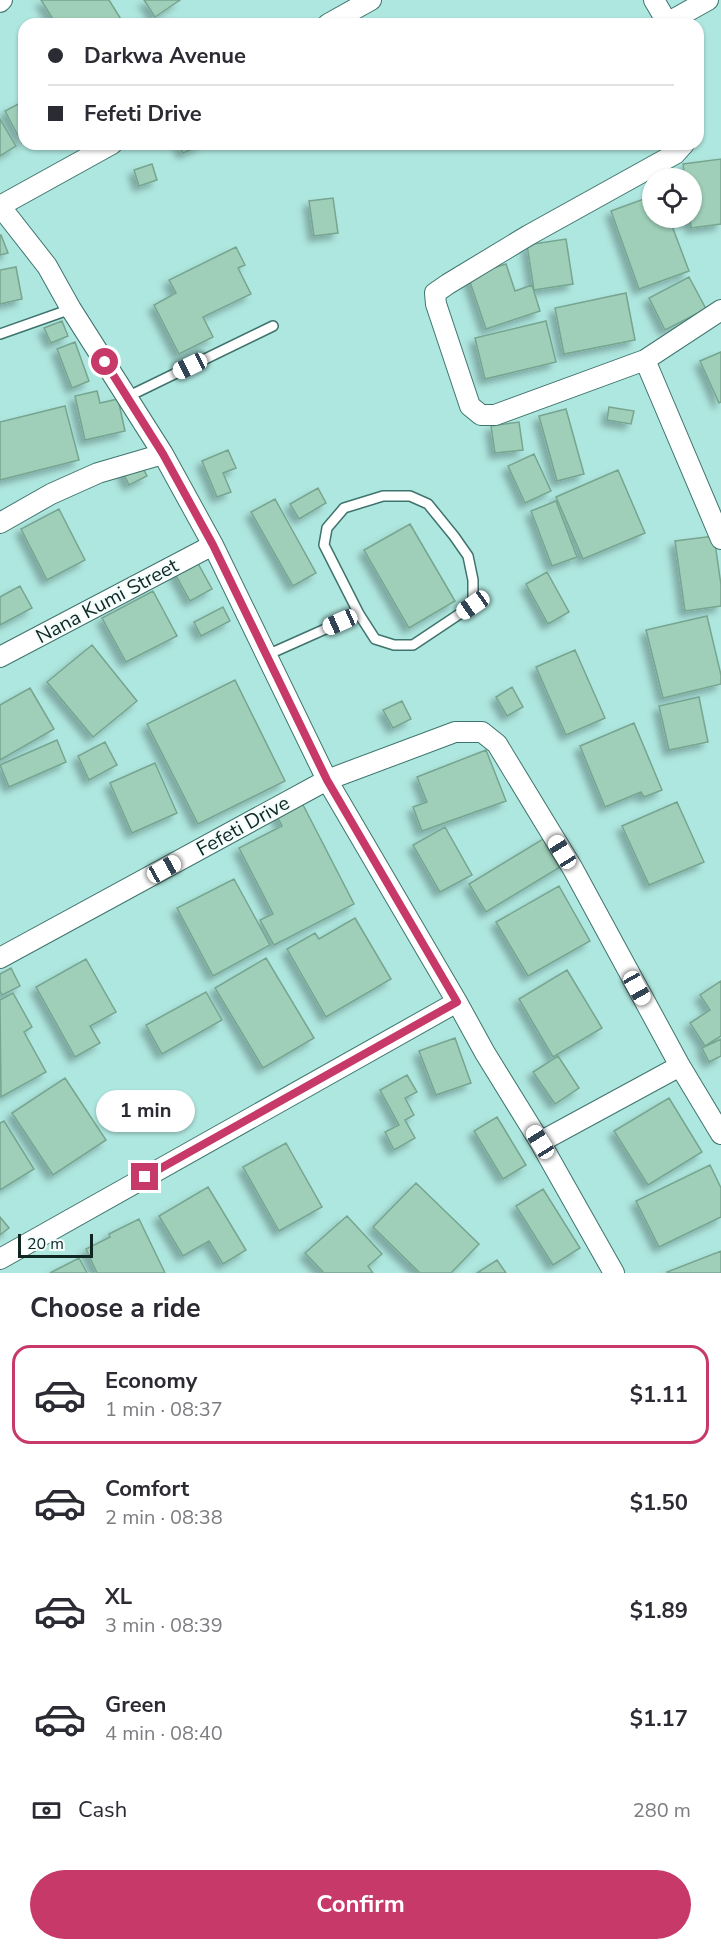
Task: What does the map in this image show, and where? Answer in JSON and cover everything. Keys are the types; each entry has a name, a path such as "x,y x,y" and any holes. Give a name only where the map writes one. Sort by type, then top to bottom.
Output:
{"street":[{"path":"339,18 371,0"},
{"path":"654,0 664,18"},
{"path":"676,18 708,0"},
{"path":"101,150 0,206 47,266 71,309 163,454 213,545 327,780 485,1053 540,1142 605,1270"},
{"path":"678,150 448,284 435,293 436,304 470,406 481,415 495,415 645,360 721,310"},
{"path":"645,360 721,539"},
{"path":"0,523 51,494 98,473 163,454"},
{"name":"Nana Kumi Street","path":"0,657 213,545"},
{"name":"Fefeti Drive","path":"0,958 327,780 455,732 482,732 496,744 573,869 680,1066 721,1134"},
{"path":"0,1259 457,1002"},
{"path":"540,1142 680,1066"}],"lane":[{"path":"0,334 71,309"},
{"path":"127,397 273,326"},
{"path":"382,496 410,496 428,504 468,556 473,580 473,605 413,645 394,645 375,639 359,614 324,545 327,528 344,508 382,496"},
{"path":"267,656 359,614"}],"building":[{"path":"41,0 109,0 120,18 52,18"},
{"path":"144,0 180,0 155,17"},
{"path":"18,104 18,135 5,111"},
{"path":"0,119 16,146 0,156"},
{"path":"721,159 721,224 702,227 702,168 684,168 683,164"},
{"path":"152,164 157,180 139,186 134,170"},
{"path":"333,198 338,233 314,236 309,201"},
{"path":"642,200 642,228 673,228 689,271 639,289 611,211"},
{"path":"0,235 8,253 0,255"},
{"path":"566,239 573,284 534,290 527,245"},
{"path":"236,247 245,265 238,268 251,294 203,317 213,337 179,354 154,305 176,293 169,280"},
{"path":"506,264 515,291 532,285 540,311 486,329 468,276"},
{"path":"16,267 22,299 0,304 0,270"},
{"path":"689,277 706,309 665,330 649,298"},
{"path":"626,293 635,340 564,354 555,308"},
{"path":"62,321 68,336 51,343 44,328"},
{"path":"546,321 556,362 485,379 475,338"},
{"path":"75,342 89,381 72,388 57,349"},
{"path":"721,352 721,402 719,403 700,361"},
{"path":"97,391 100,403 118,399 125,431 85,440 75,396"},
{"path":"65,406 79,460 0,480 0,422"},
{"path":"609,407 634,411 631,424 607,420"},
{"path":"566,409 584,474 557,481 539,416"},
{"path":"519,422 523,450 495,453 491,426"},
{"path":"228,450 236,468 223,473 231,492 217,497 202,461"},
{"path":"534,454 551,491 525,503 508,466"},
{"path":"137,457 147,476 129,485 120,466"},
{"path":"618,470 645,533 583,559 556,497"},
{"path":"318,488 326,503 299,519 290,504"},
{"path":"275,499 316,573 293,586 251,512"},
{"path":"556,501 577,557 552,566 531,511"},
{"path":"59,509 85,560 47,580 21,529"},
{"path":"410,524 455,601 409,628 364,550"},
{"path":"714,536 721,585 721,606 685,611 675,541"},
{"path":"195,558 212,589 190,601 173,570"},
{"path":"547,572 569,612 548,624 526,584"},
{"path":"20,586 32,608 0,625 0,597"},
{"path":"153,591 177,636 126,662 102,618"},
{"path":"223,607 230,621 201,636 194,622"},
{"path":"707,616 721,675 721,684 663,698 646,630"},
{"path":"92,645 137,701 93,737 47,682"},
{"path":"575,650 605,718 566,735 536,667"},
{"path":"235,680 285,781 198,824 147,724"},
{"path":"512,687 523,707 507,716 496,697"},
{"path":"30,688 54,729 0,760 0,705"},
{"path":"699,697 708,742 669,750 659,706"},
{"path":"402,701 411,719 393,728 383,710"},
{"path":"634,723 662,790 644,797 641,792 605,807 580,746"},
{"path":"57,740 66,762 9,787 0,765"},
{"path":"105,742 117,765 89,780 78,756"},
{"path":"486,750 506,801 422,831 413,807 427,802 417,777"},
{"path":"155,763 177,813 132,833 110,783"},
{"path":"300,799 354,904 274,945 260,920 273,914 239,848 282,826 275,812"},
{"path":"677,802 704,862 649,885 622,826"},
{"path":"445,827 472,875 440,892 413,845"},
{"path":"548,836 565,864 486,912 469,884"},
{"path":"234,879 270,945 213,976 177,908"},
{"path":"559,886 590,941 528,976 496,922"},
{"path":"355,918 391,979 326,1017 287,949 315,933 319,939"},
{"path":"266,958 314,1038 263,1068 215,988"},
{"path":"86,959 116,1012 90,1026 100,1043 75,1057 36,987"},
{"path":"11,968 20,986 2,995 0,974"},
{"path":"567,970 602,1028 553,1057 519,999"},
{"path":"721,981 721,1036 705,1046 690,1023 710,1010 700,995"},
{"path":"206,992 222,1020 162,1054 146,1025"},
{"path":"13,993 32,1027 24,1032 46,1072 1,1097 0,1000"},
{"path":"455,1038 471,1083 436,1095 419,1051"},
{"path":"721,1039 721,1056 709,1062 702,1048"},
{"path":"558,1056 579,1088 555,1104 533,1072"},
{"path":"407,1075 417,1092 405,1098 414,1115 405,1120 415,1138 394,1150 385,1132 399,1125 380,1090"},
{"path":"65,1078 106,1140 53,1175 12,1113"},
{"path":"669,1098 702,1152 648,1185 614,1131"},
{"path":"497,1117 526,1165 503,1179 474,1131"},
{"path":"4,1121 34,1169 0,1190 0,1123"},
{"path":"286,1143 322,1207 279,1231 243,1167"},
{"path":"710,1165 721,1188 721,1217 659,1247 636,1201"},
{"path":"416,1183 479,1244 451,1273 420,1273 373,1227"},
{"path":"208,1187 246,1250 223,1264 209,1241 183,1256 159,1216"},
{"path":"543,1189 580,1248 553,1265 516,1206"},
{"path":"347,1216 382,1254 368,1266 373,1273 324,1273 305,1253"},
{"path":"0,1217 9,1228 0,1235"},
{"path":"139,1219 165,1273 97,1273 86,1249"},
{"path":"721,1251 721,1273 667,1272"},
{"path":"79,1258 87,1273 50,1273"},
{"path":"497,1260 506,1273 477,1273"}],"route":[{"path":"105,362 163,454 213,545 327,780 457,1002 145,1177"}]}
